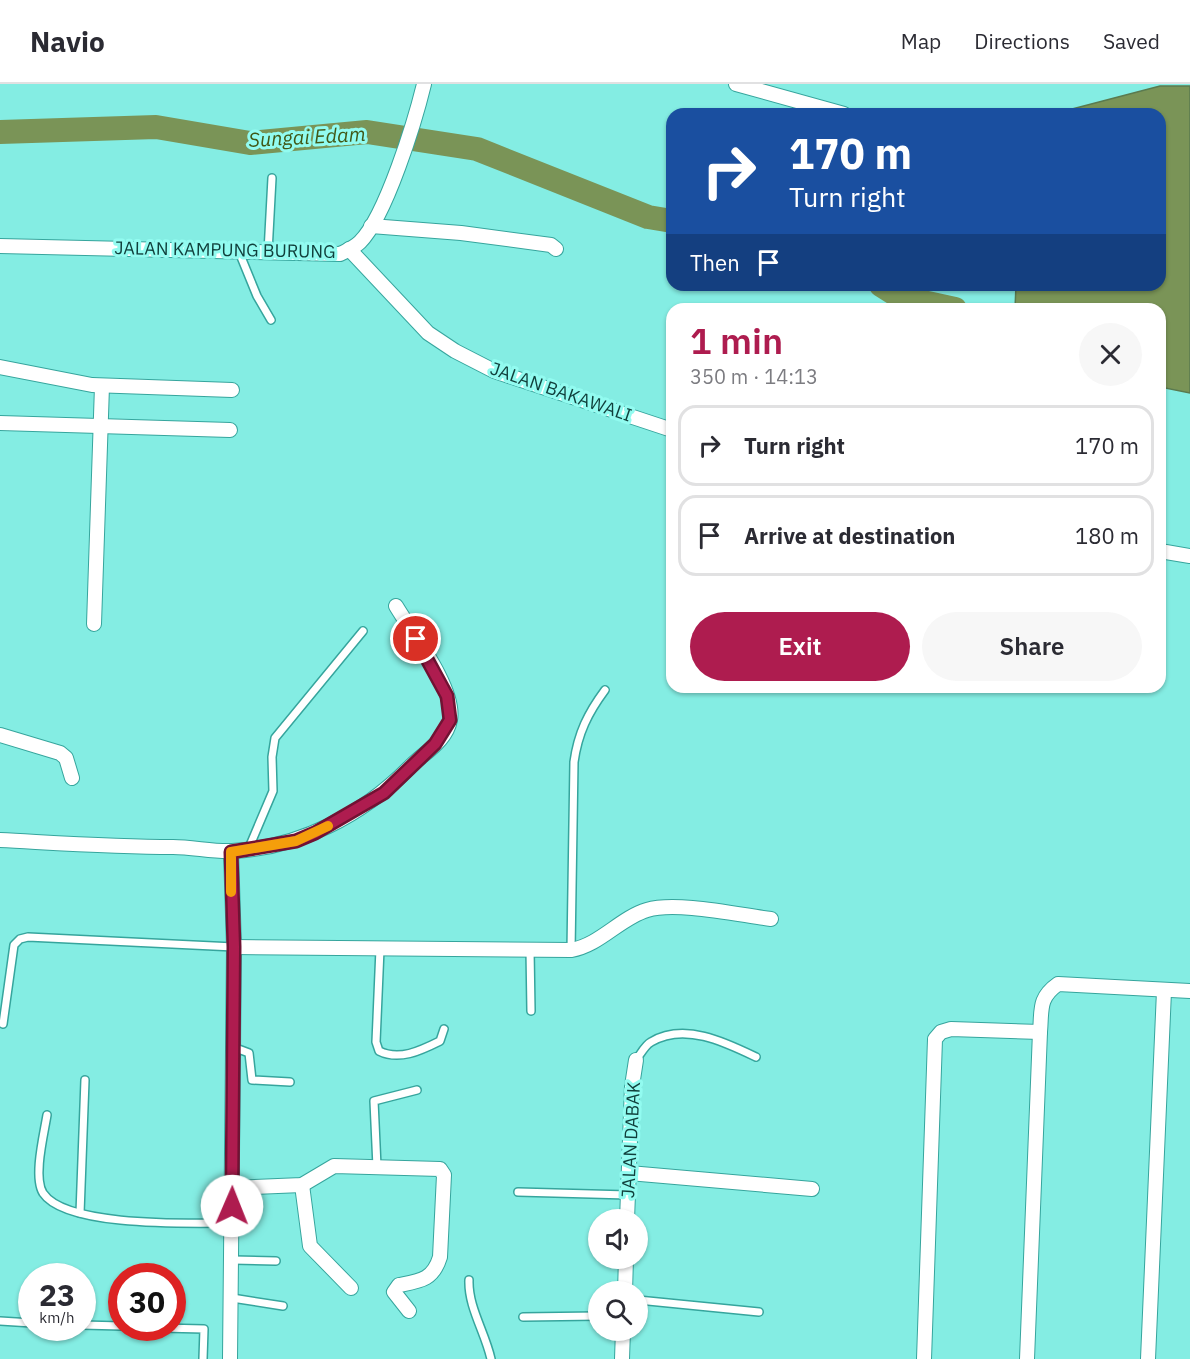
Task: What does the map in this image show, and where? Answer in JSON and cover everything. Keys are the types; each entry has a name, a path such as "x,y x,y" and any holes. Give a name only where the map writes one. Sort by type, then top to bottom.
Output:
{"street":[{"name":"JALAN KAMPUNG BURUNG","path":"0,246 340,254 359,243 371,226 399,164 424,84"},
{"path":"736,84 822,108"},
{"path":"371,226 461,233 551,245 556,249"},
{"name":"JALAN BAKAWALI","path":"350,249 428,333 455,351 494,371 666,428"},
{"path":"0,367 102,386 232,390"},
{"path":"94,624 102,386"},
{"path":"0,423 100,428 230,430"},
{"path":"1166,552 1190,556"},
{"path":"0,840 231,852 306,838 354,812 384,793 444,734 450,720 447,696 427,656 396,606"},
{"path":"0,735 60,753 66,758 72,778"},
{"path":"230,1359 233,1260 234,947 231,852"},
{"path":"234,947 571,950 583,948 646,910 664,907 771,919"},
{"path":"1027,1359 1040,1032 1042,1005 1046,993 1058,984 1190,991"},
{"path":"1148,1359 1164,991"},
{"path":"924,1359 934,1039 941,1032 951,1029 1040,1032"},
{"name":"JALAN DABAK","path":"627,1209 632,1086 636,1060"},
{"path":"233,1188 302,1185 334,1166 443,1171 440,1257 436,1269 426,1280 399,1285 394,1292 409,1311"},
{"path":"629,1173 812,1189"},
{"path":"302,1185 310,1246 351,1288"},
{"path":"622,1359 623,1341"}],"lane":[{"path":"268,252 272,178"},
{"path":"239,252 257,296 271,320"},
{"path":"248,849 273,791 271,774 275,738 363,631"},
{"path":"571,950 574,762 577,738 588,713 605,690"},
{"path":"3,1024 14,945 20,939 28,937 234,947"},
{"path":"380,949 376,1042 379,1051 389,1056 410,1054 440,1041 444,1029"},
{"path":"530,950 531,1011"},
{"path":"636,1060 650,1042 674,1035 714,1038 756,1057"},
{"path":"233,1047 249,1053 252,1080 290,1082"},
{"path":"80,1213 85,1080"},
{"path":"377,1167 374,1101 417,1090"},
{"path":"47,1115 39,1175 43,1193 54,1202 80,1213 125,1221 232,1223"},
{"path":"518,1192 628,1195"},
{"path":"233,1260 276,1261"},
{"path":"469,1280 468,1294 487,1342 491,1359"},
{"path":"232,1298 283,1306"},
{"path":"648,1301 759,1312"},
{"path":"523,1317 588,1316"},
{"path":"0,1322 18,1323"},
{"path":"186,1329 204,1329 203,1359"}],"shaded area":[{"path":"1160,86 1190,86 1190,393 1166,388 1166,303 1015,303 1016,291 1166,291 1166,108 1076,108"}],"waterway":[{"name":"Sungai Edam","path":"0,132 156,127 250,143 367,132 477,149 648,217 666,220"},
{"name":"Sungai Edam","path":"890,291 900,297 928,303"}],"slow traffic":[{"path":"231,892 231,852 296,841 328,826"}],"route":[{"path":"232,1206 234,947 231,852 306,838 354,812 384,793 444,734 450,720 447,696 416,639"}]}
